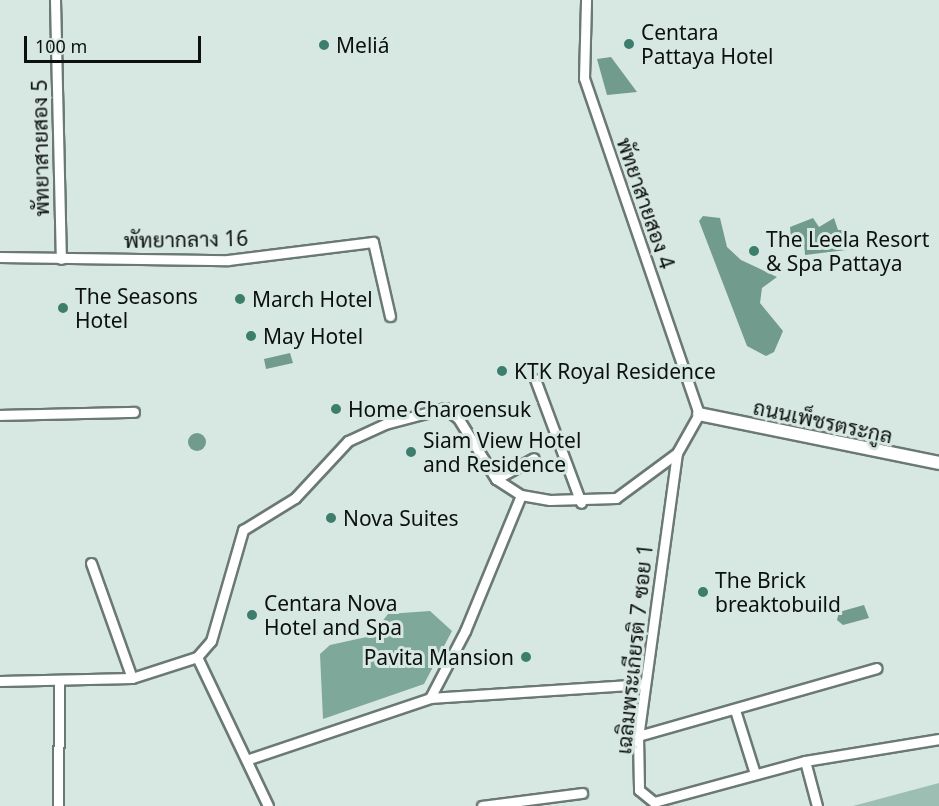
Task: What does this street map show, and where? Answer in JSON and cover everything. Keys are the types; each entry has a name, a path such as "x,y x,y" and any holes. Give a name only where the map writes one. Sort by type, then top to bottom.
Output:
{"street":[{"name":"พัทยาสายสอง 5","path":"55,0 61,259"},
{"name":"พัทยาสายสอง 4","path":"586,0 584,78 699,414"},
{"name":"พัทยากลาง 16","path":"0,257 228,260 373,242 390,316"},
{"path":"535,379 581,503"},
{"path":"0,681 59,684 132,678 197,657 211,641 243,530 296,498 348,441 384,424 445,408 458,418 496,479 521,495 581,503 616,498 677,453 699,414"},
{"path":"0,415 134,412"},
{"name":"ถนนเพ็ชรตระกูล","path":"699,414 939,463"},
{"name":"เฉลิมพระเกียรติ 7 ซอย 1","path":"677,453 638,736 639,790 654,802 805,761 939,740"},
{"path":"496,479 534,458"},
{"path":"430,698 465,632 521,495"},
{"path":"91,563 132,678"},
{"path":"197,657 249,759 268,806"},
{"path":"638,736 876,668"},
{"path":"58,806 59,684"},
{"path":"249,759 430,698 645,684"},
{"path":"735,710 755,774"},
{"path":"805,761 817,806"},
{"path":"482,806 582,794"}],"shaded area":[{"path":"611,57 637,92 607,95 597,59"},
{"path":"703,216 720,218 727,247 741,260 777,277 762,288 760,303 783,331 774,352 766,356 747,346 699,221"},
{"path":"813,218 819,227 834,218 838,230 844,230 846,250 805,255 804,242 791,238 790,227"},
{"path":"290,353 293,363 266,369 264,359"},
{"path":"197,433 203,436 206,442 203,448 197,451 191,448 188,442 191,436"},
{"path":"864,605 869,618 843,625 837,620 839,612"},
{"path":"430,611 452,631 424,684 323,719 320,654 330,645 371,636 388,614"},
{"path":"939,783 939,806 853,806"}],"place":[{"name":"Centara Pattaya Hotel","path":"629,44"},
{"name":"Meliá","path":"324,45"},
{"name":"The Leela Resort & Spa Pattaya","path":"754,251"},
{"name":"March Hotel","path":"240,299"},
{"name":"The Seasons Hotel","path":"63,308"},
{"name":"May Hotel","path":"251,336"},
{"name":"KTK Royal Residence","path":"502,371"},
{"name":"Home Charoensuk","path":"336,409"},
{"name":"Siam View Hotel and Residence","path":"411,452"},
{"name":"Nova Suites","path":"331,518"},
{"name":"The Brick breaktobuild","path":"703,592"},
{"name":"Centara Nova Hotel and Spa","path":"252,615"},
{"name":"Pavita Mansion","path":"526,657"}]}
